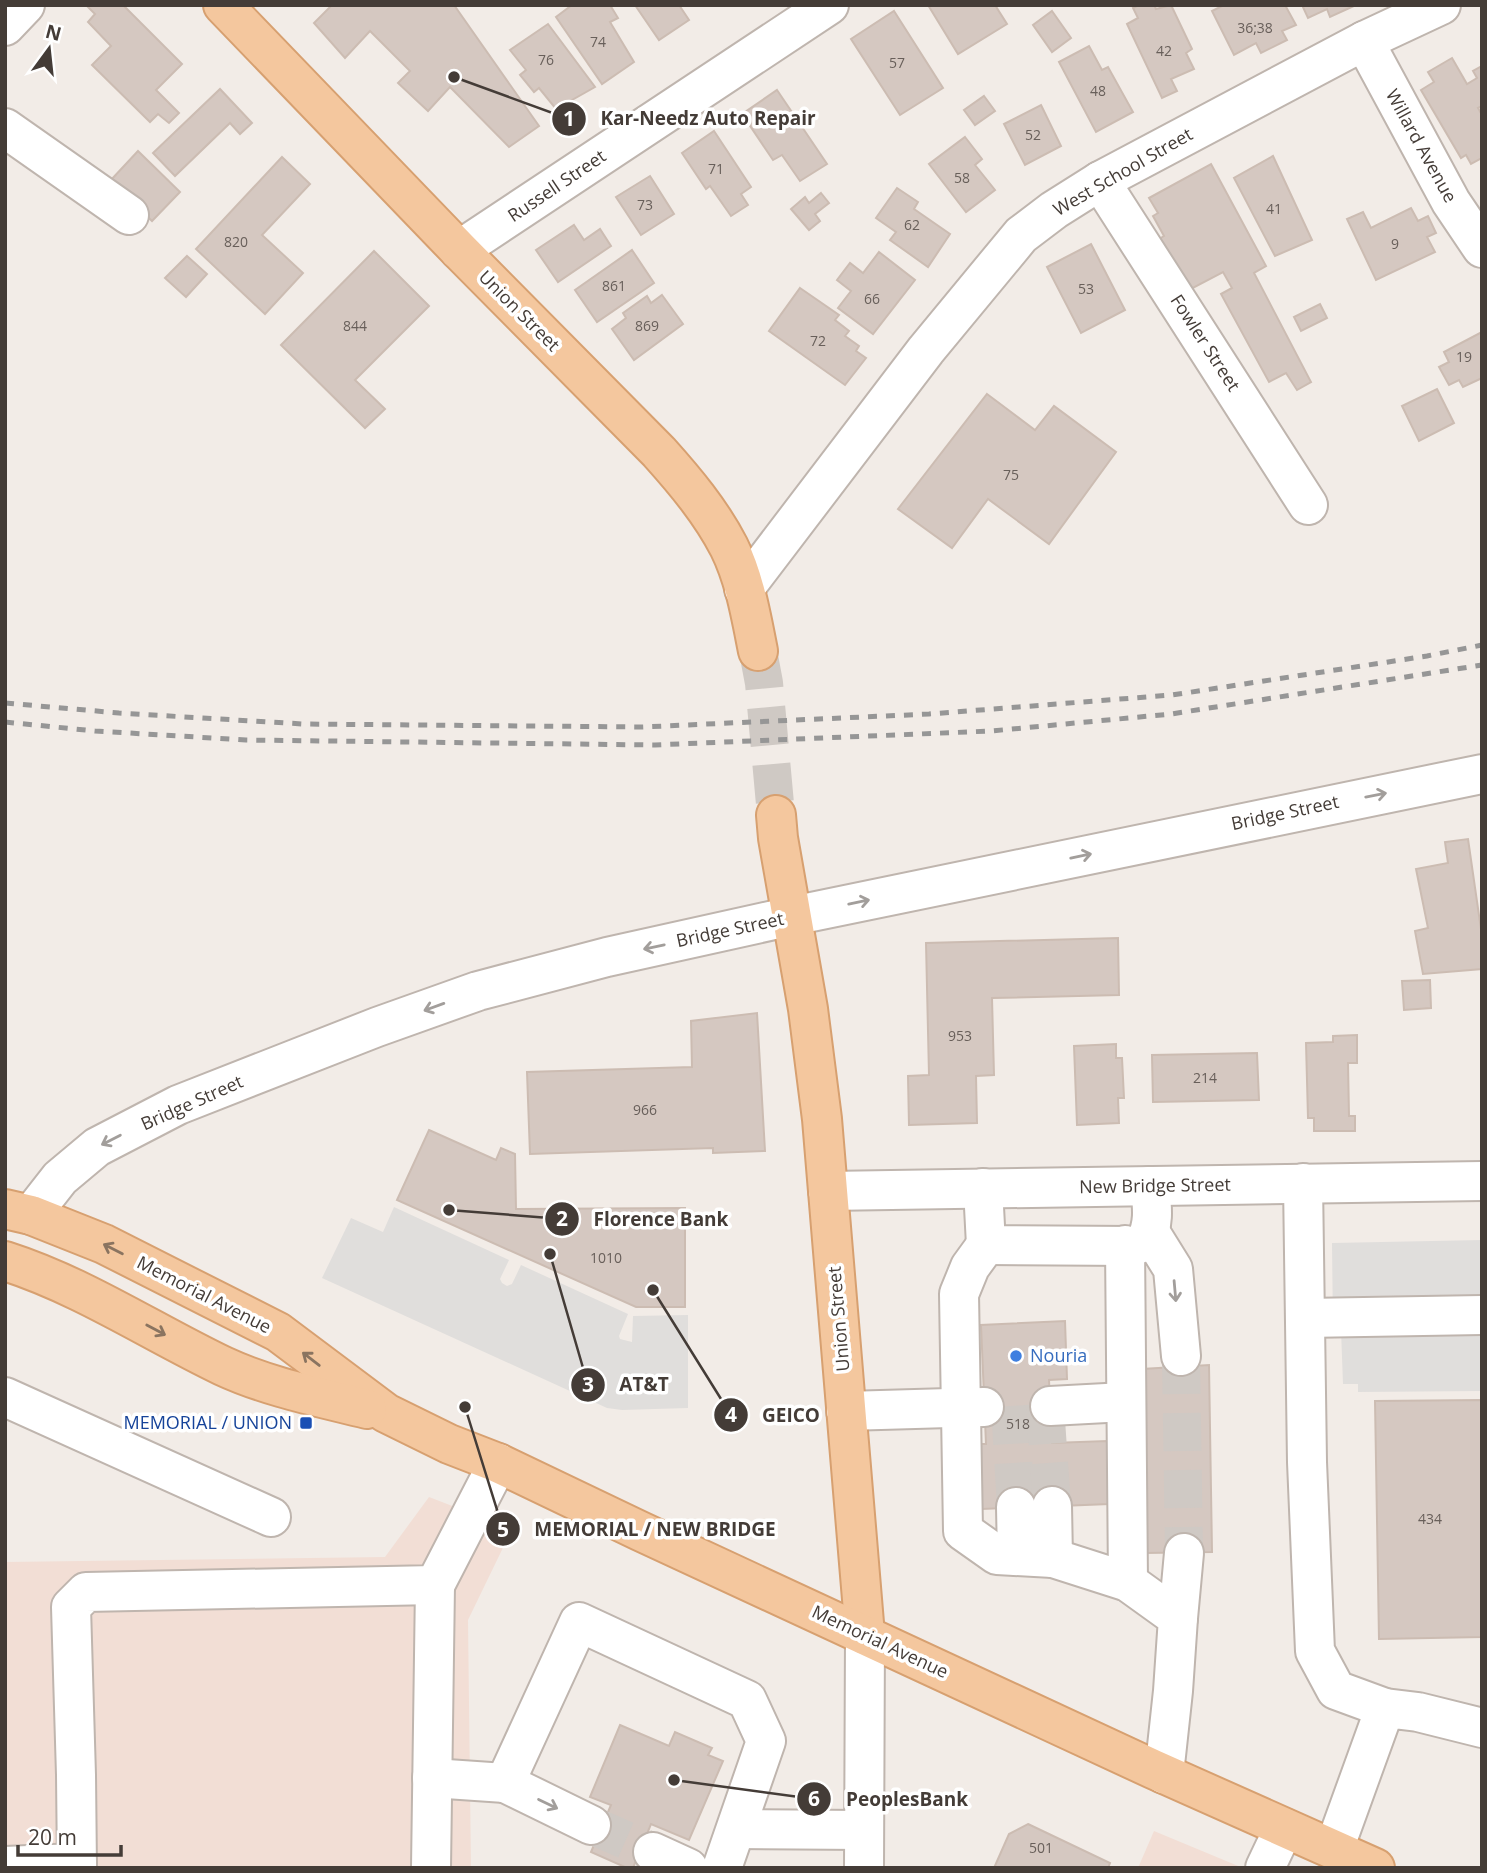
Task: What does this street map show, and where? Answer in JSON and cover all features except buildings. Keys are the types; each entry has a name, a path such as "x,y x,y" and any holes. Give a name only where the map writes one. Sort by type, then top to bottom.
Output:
{"main road":[{"name":"Union Street","path":"223,5 659,452 687,484 730,549 744,589 758,651"},
{"name":"Union Street","path":"776,815 808,1009 828,1191 865,1635"},
{"name":"Memorial Avenue","path":"18,1212 104,1244 278,1332 386,1413 449,1444 498,1463 639,1531 1375,1868"},
{"name":"Memorial Avenue","path":"5,1261 78,1289 225,1367 297,1391 386,1413"}],"street":[{"path":"5,26 25,5"},
{"name":"Russell Street","path":"460,250 829,5"},
{"name":"West School Street","path":"744,589 926,350 1008,249 1038,222 1100,181 1364,41 1441,5"},
{"name":"Willard Avenue","path":"1364,41 1451,202 1482,248"},
{"path":"5,128 129,215"},
{"name":"Fowler Street","path":"1100,181 1308,505"},
{"name":"Bridge Street","path":"18,1212 97,1147 178,1105 377,1027 478,991 542,973 792,916 1482,774"},
{"name":"New Bridge Street","path":"828,1191 1482,1181"},
{"path":"1303,1184 1307,1462 1315,1650 1336,1690 1385,1708 1418,1712 1482,1728"},
{"path":"1128,1582 1125,1402 1137,1239 1153,1221 1150,1186"},
{"path":"983,1188 986,1245 970,1267 959,1294 973,1406 964,1531 997,1555 1035,1557 1128,1582 1178,1618"},
{"path":"986,1245 1137,1239 1173,1269 1181,1356"},
{"path":"1305,1318 1482,1315"},
{"path":"5,1397 271,1517"},
{"path":"1050,1406 1125,1402"},
{"path":"846,1411 973,1406"},
{"path":"431,1868 435,1585 498,1463"},
{"path":"1034,1506 1035,1557"},
{"path":"1164,1773 1184,1553"},
{"path":"5,1866 77,1866 71,1607 86,1591 435,1585"},
{"path":"505,1783 579,1622 747,1700 766,1741 722,1868"},
{"name":"Union Street","path":"864,1868 865,1635"},
{"path":"1334,1849 1385,1708"},
{"path":"432,1778 505,1783 591,1825"},
{"path":"1265,1868 1284,1828"},
{"path":"737,1829 864,1830"},
{"path":"653,1852 688,1868"}],"shaded area":[{"path":"394,1207 509,1260 500,1279 507,1286 512,1284 521,1265 628,1314 620,1339 632,1342 633,1316 688,1315 688,1408 607,1408 322,1278 351,1218 383,1232"},
{"path":"1482,1240 1482,1391 1358,1392 1358,1384 1343,1384 1341,1330 1333,1329 1332,1243"},
{"path":"429,1497 512,1529 468,1620 471,1868 5,1868 5,1562 385,1557"},
{"path":"1154,1831 1243,1868 1138,1868"}],"tunnel":[{"path":"758,651 764,683 776,815"},
{"path":"1181,1356 1184,1553"},
{"path":"1010,1406 1016,1507"},
{"path":"1045,1406 1052,1506"},
{"path":"591,1825 653,1852"}],"railway":[{"path":"5,703 303,724 642,727 929,714 1172,695 1427,656 1482,645"},
{"path":"5,722 95,731 246,740 655,745 991,731 1171,714 1482,665"}],"place":[{"name":"Kar-Needz Auto Repair","path":"454,77"},
{"name":"Florence Bank","path":"449,1210"},
{"name":"AT&T","path":"550,1254"},
{"name":"GEICO","path":"653,1290"},
{"name":"Nouria","path":"1016,1356"},
{"name":"MEMORIAL / NEW BRIDGE","path":"465,1407"},
{"name":"MEMORIAL / UNION","path":"306,1423"},
{"name":"PeoplesBank","path":"674,1780"}]}
